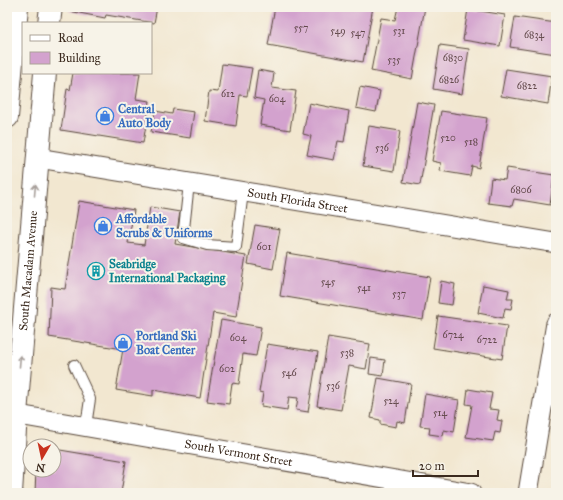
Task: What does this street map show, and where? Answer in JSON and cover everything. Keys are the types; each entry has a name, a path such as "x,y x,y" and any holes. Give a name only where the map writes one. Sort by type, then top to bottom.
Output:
{"main road":[{"path":"7,117 16,7"},
{"path":"50,22 51,7"},
{"name":"South Macadam Avenue","path":"11,493 11,414 38,158 45,74"}],"street":[{"name":"South Florida Street","path":"38,158 556,243"},
{"path":"528,493 556,323"},
{"name":"South Vermont Street","path":"11,414 471,493"}],"lane":[{"path":"189,183 183,238 207,245 236,247 243,192"},
{"path":"74,365 90,399 86,426"}],"building":[{"path":"69,7 157,7 154,23 106,15 105,18 69,11"},
{"path":"275,7 373,7 363,62 268,45"},
{"path":"398,7 425,7 412,79 371,71 381,18 395,20"},
{"path":"468,9 505,15 500,46 463,40"},
{"path":"515,17 556,23 556,54 510,47"},
{"path":"440,45 469,49 462,94 433,89"},
{"path":"222,64 252,68 247,96 240,95 236,126 205,121 209,91 218,92"},
{"path":"506,69 552,76 548,104 501,96"},
{"path":"258,70 274,73 272,88 296,91 290,130 260,125 264,100 254,98"},
{"name":"Central Auto Body","path":"73,74 140,74 136,99 150,101 143,143 61,130 67,89 70,90"},
{"path":"360,87 380,91 376,112 356,108"},
{"path":"417,102 434,105 420,185 403,182"},
{"path":"309,103 349,111 344,142 338,141 334,160 307,155 311,136 303,134"},
{"path":"173,109 194,112 190,138 151,132 155,111 172,114"},
{"path":"441,111 487,118 479,168 472,166 470,176 440,171 441,163 432,161"},
{"path":"369,126 400,131 394,171 363,166"},
{"path":"507,168 554,175 550,205 514,199 512,206 488,203 491,178 505,180"},
{"path":"79,201 134,210 128,243 144,245 150,207 180,212 175,244 246,256 236,317 213,313 200,398 153,390 153,396 116,390 123,349 49,337 51,287 65,289"},
{"path":"255,225 280,229 273,269 248,264"},
{"path":"287,253 430,277 423,320 280,296"},
{"path":"441,281 455,284 452,305 438,303"},
{"path":"483,285 509,290 507,299 513,299 511,309 505,308 503,318 478,313"},
{"path":"438,316 507,326 502,359 433,348"},
{"path":"221,320 261,327 256,356 243,354 239,384 232,383 229,404 207,401"},
{"path":"328,337 370,344 366,369 349,366 341,410 317,406"},
{"path":"267,344 318,352 308,412 296,410 298,398 289,397 287,410 261,406 263,393 259,392"},
{"path":"371,358 385,360 383,376 369,374"},
{"path":"378,378 411,384 405,423 397,421 396,427 380,424 380,420 371,418"},
{"path":"468,389 492,393 489,409 499,410 497,420 502,421 500,433 495,432 493,441 466,437 472,405 466,404"},
{"path":"425,394 459,400 454,432 444,430 443,436 429,434 430,427 420,426"},
{"path":"62,450 126,461 121,493 35,493 36,478 62,478"}],"place":[{"name":"Central Auto Body","path":"105,116"},
{"name":"Affordable Scrubs & Uniforms","path":"103,226"},
{"name":"Seabridge International Packaging","path":"96,271"},
{"name":"Portland Ski Boat Center","path":"123,343"}]}
